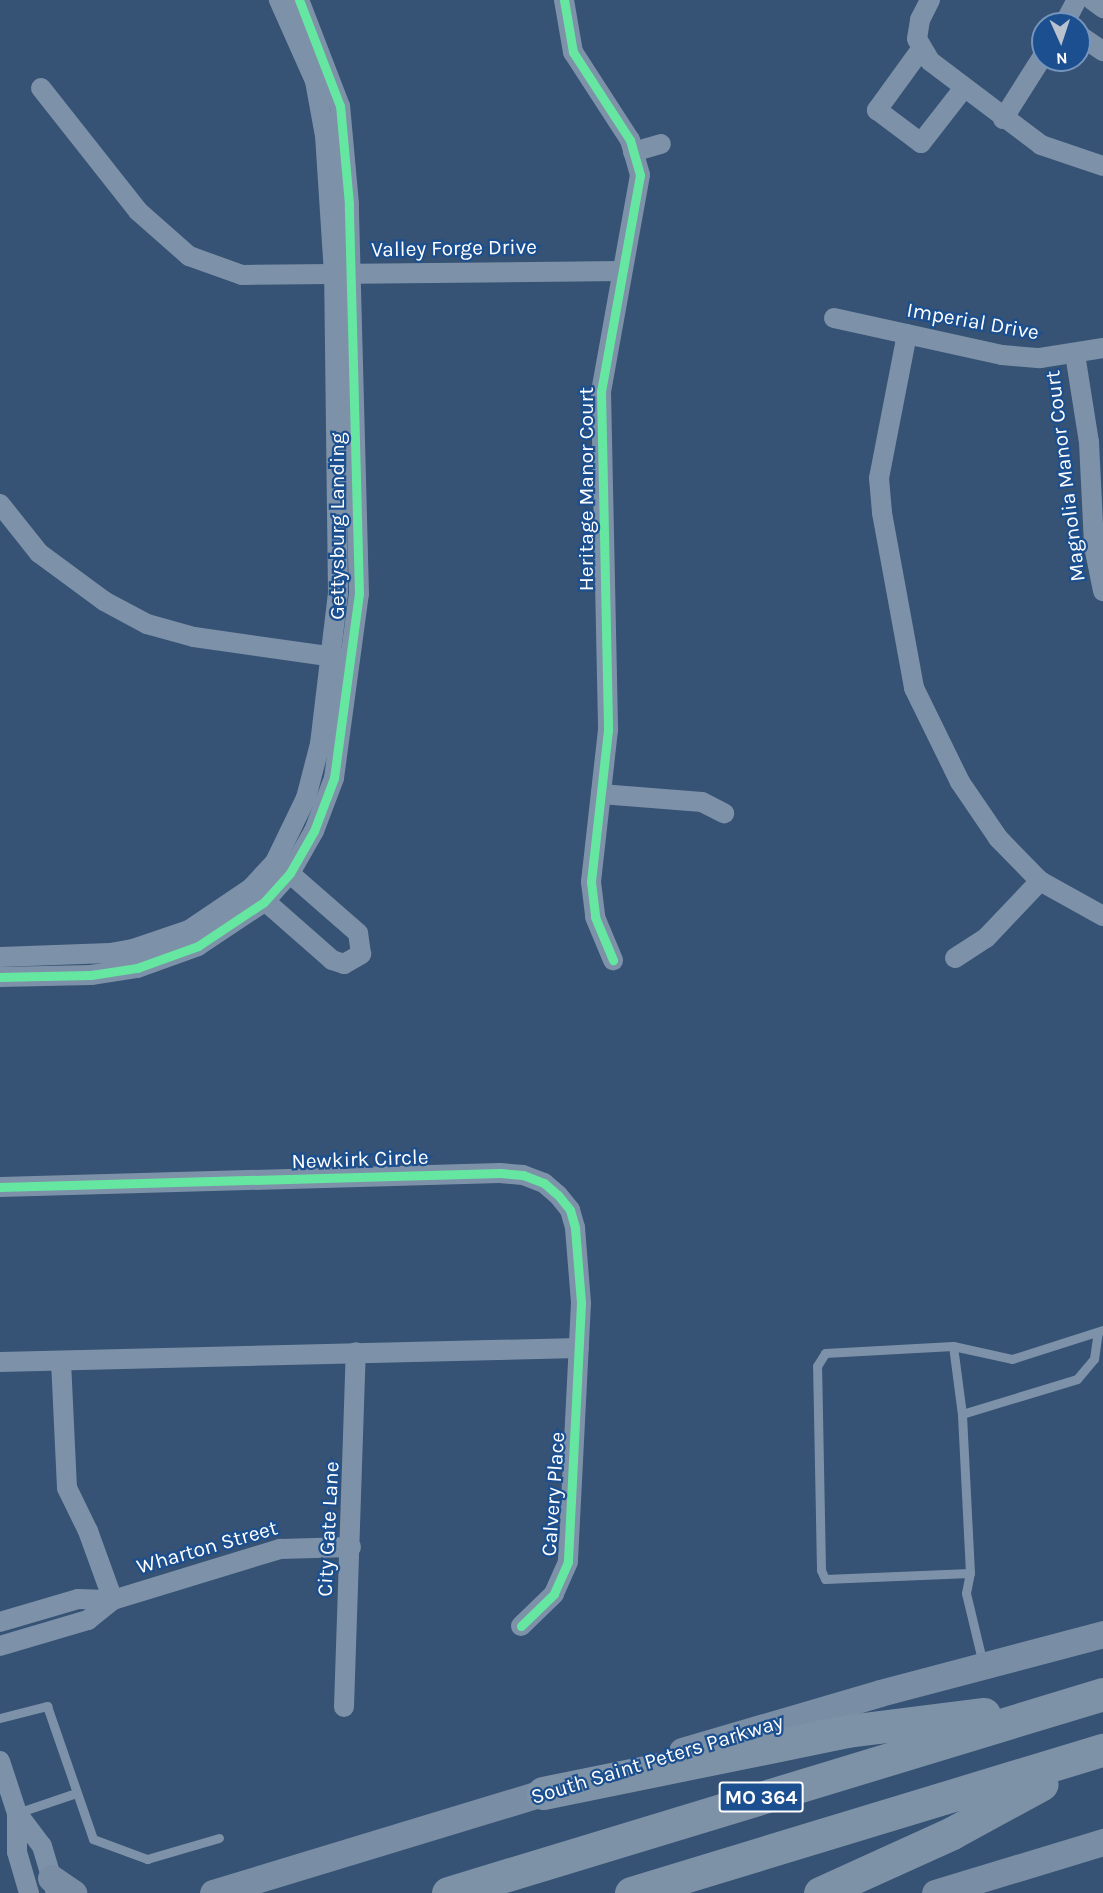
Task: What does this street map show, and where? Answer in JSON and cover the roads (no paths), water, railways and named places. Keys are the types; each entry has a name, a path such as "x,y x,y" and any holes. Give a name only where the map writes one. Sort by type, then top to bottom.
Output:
{"highway":[{"path":"543,1793 847,1731 1089,1698"},
{"name":"MO 364","path":"448,1893 1089,1698"},
{"path":"820,1893 952,1833 1101,1751"},
{"name":"MO 364","path":"631,1893 1101,1751"}],"main road":[{"name":"South Saint Peters Parkway","path":"213,1893 880,1693 1103,1634"},
{"path":"934,1893 1103,1842"}],"street":[{"name":"Gettysburg Landing","path":"279,0 315,81 325,136 343,274 338,593 320,744 306,798 283,868"},
{"name":"Gettysburg Landing","path":"0,977 91,975 137,968 198,946 257,895 314,831 334,778 359,594 343,274 340,106 299,0"},
{"name":"Heritage Manor Court","path":"564,0 573,52 630,140 640,175 638,205 622,271 601,391 608,730 591,882 595,917 614,960"},
{"path":"1092,0 1103,8"},
{"path":"928,1 920,20 917,39 930,61 963,89 1041,145 1103,166"},
{"path":"922,48 877,110 921,143 963,89"},
{"path":"1003,119 1033,72"},
{"name":"Valley Forge Drive","path":"41,88 138,211 189,256 242,274 622,271"},
{"path":"633,152 661,144"},
{"name":"Imperial Drive","path":"834,318 1002,355 1040,358 1103,348"},
{"path":"907,334 879,478 882,513 914,688 929,724 977,811 1040,881 1103,916"},
{"name":"Magnolia Manor Court","path":"1075,354 1098,509 1094,546 1103,591"},
{"path":"0,504 39,553 104,602 147,624 194,637 350,659"},
{"path":"601,794 702,802 724,813"},
{"path":"257,895 332,960 344,964 361,954 357,933 283,868"},
{"path":"955,958 986,938 1040,881"},
{"name":"Gettysburg Landing","path":"0,957 44,958 133,949 189,930 257,895"},
{"name":"Newkirk Circle","path":"0,1187 523,1175 544,1183 570,1210 579,1254 579,1348"},
{"path":"0,1362 579,1348"},
{"name":"Calvery Place","path":"521,1626 554,1594 568,1562 579,1348"},
{"name":"City Gate Lane","path":"344,1707 356,1352"},
{"path":"61,1361 67,1488 88,1531 113,1600"},
{"name":"Wharton Street","path":"0,1622 78,1599 113,1600 280,1549 351,1547"},
{"name":"Wharton Street","path":"0,1646 88,1620 113,1600"},
{"path":"0,1761 16,1813 17,1852 29,1893"},
{"path":"16,1813 42,1846 60,1888"}],"lane":[{"path":"962,1414 1077,1379 1094,1359 1100,1331 1012,1359 953,1346 825,1353 817,1366 821,1570 825,1579 970,1573"},
{"path":"953,1346 962,1414 970,1573 966,1593 984,1666"},
{"path":"0,1718 47,1706 93,1839 147,1858 219,1838"},
{"path":"16,1813 76,1793"}]}
